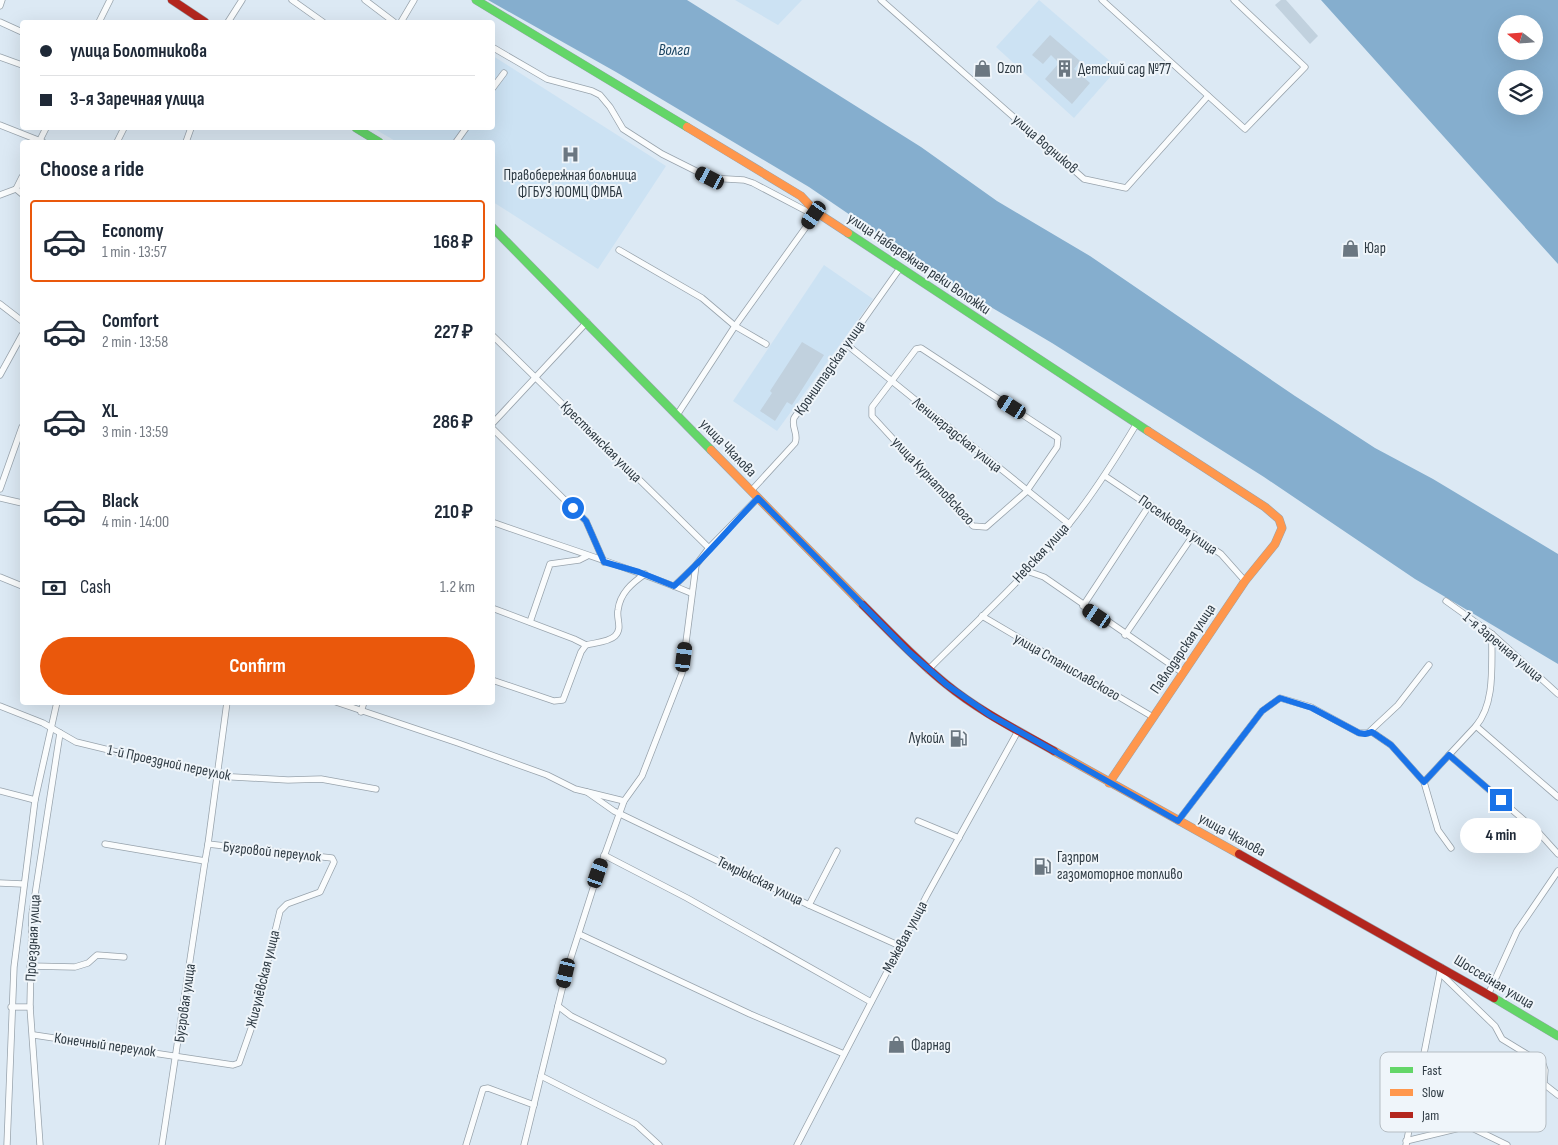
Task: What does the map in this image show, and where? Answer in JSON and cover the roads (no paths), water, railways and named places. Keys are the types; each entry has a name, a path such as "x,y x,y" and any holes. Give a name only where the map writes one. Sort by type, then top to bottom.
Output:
{"main road":[{"path":"172,0 202,20"},
{"name":"улица Набережная реки Воложки","path":"476,0 801,196 815,213 1264,507 1279,518 1282,525 1281,533"},
{"path":"359,130 374,140"},
{"name":"улица Чкалова","path":"495,230 928,670 972,704 1018,731 1440,970"},
{"name":"Павлодарская улица","path":"1110,783 1183,673 1281,533"},
{"name":"Шоссейная улица","path":"1440,970 1488,995 1558,1036"}],"street":[{"path":"0,6 2,0"},
{"path":"100,20 110,0"},
{"path":"229,20 242,0"},
{"path":"292,0 319,20"},
{"path":"365,0 391,20"},
{"path":"402,20 414,0"},
{"path":"1102,0 1245,129 1305,68 1234,0"},
{"name":"улица Водников","path":"883,1 1084,179 1126,188 1208,96"},
{"path":"0,22 20,31"},
{"path":"495,49 547,78 600,95 610,107 623,129 662,154 710,178 744,180 753,183 815,213 677,415"},
{"path":"0,57 20,64"},
{"path":"495,85 504,73"},
{"path":"0,125 36,140"},
{"path":"0,195 16,190 20,181"},
{"path":"16,190 20,193"},
{"path":"619,250 702,298 736,326 766,344"},
{"name":"Кронштадская улица","path":"751,491 795,443 797,435 793,426 794,418 900,268"},
{"path":"0,304 20,319"},
{"path":"495,421 586,322"},
{"name":"Крестьянская улица","path":"495,338 709,548"},
{"path":"0,375 20,339"},
{"name":"Ленинградская улица","path":"846,344 1026,492 1069,524"},
{"name":"улица Курнатовского","path":"921,348 1057,436 1059,441 1057,447 1026,492 990,525 983,528 973,526 872,416 872,407 892,381 916,349 921,348"},
{"name":"Невская улица","path":"928,670 1027,571 1069,524 1105,476 1137,423"},
{"path":"495,431 586,521 604,562"},
{"path":"0,489 20,433"},
{"name":"Поселковая улица","path":"1105,476 1150,504 1221,554 1246,581"},
{"path":"0,498 20,503"},
{"path":"674,586 758,498"},
{"path":"1083,606 1150,504"},
{"path":"495,523 604,562 645,574 691,593"},
{"path":"1125,634 1194,534"},
{"path":"530,622 550,564 579,560 587,556"},
{"path":"524,1145 558,1006 604,855 621,814 624,801 642,776 682,673 696,565"},
{"path":"1027,571 1044,577 1083,606 1183,673"},
{"path":"495,681 554,701 560,701 564,698 580,652 586,645 612,638 617,634 619,628 618,608 622,598 629,586 645,574"},
{"path":"0,580 20,585"},
{"name":"1-я Заречная улица","path":"1446,602 1492,634 1558,694"},
{"path":"495,609 586,645"},
{"name":"улица Станиславского","path":"982,616 1153,717"},
{"path":"1424,782 1482,719 1488,704 1492,634"},
{"path":"1178,821 1262,711 1280,698 1312,708 1359,733 1365,734 1372,732 1398,704 1429,665"},
{"name":"Проездная улица","path":"7,1145 11,1008 23,884 34,800 57,705"},
{"path":"208,844 227,705"},
{"path":"344,705 458,743 587,792 624,801"},
{"path":"361,712 363,705"},
{"name":"1-й Проездной переулок","path":"0,706 60,732 76,742 216,776 288,780 321,779 376,789"},
{"path":"1476,726 1558,797"},
{"name":"Межевая улица","path":"797,1145 900,946 1018,731"},
{"name":"Проездная улица","path":"40,1145 34,1035 30,1007 32,914 38,865 60,732"},
{"path":"1372,732 1391,745 1424,782 1438,830 1451,848"},
{"path":"1449,755 1540,834 1558,854"},
{"path":"0,791 34,800"},
{"name":"Темрюкская улица","path":"587,792 621,814 809,905 900,946"},
{"path":"918,821 959,838"},
{"name":"Бугровой переулок","path":"106,844 205,861 208,844 334,860"},
{"path":"809,905 837,851"},
{"path":"604,855 688,898 871,1002"},
{"name":"Жигулёвская улица","path":"177,1056 233,1065 239,1063 252,1026 280,911 286,904 320,892 334,860"},
{"name":"Бугровая улица","path":"162,1145 177,1056 205,861"},
{"path":"1488,995 1517,931 1558,870"},
{"path":"0,883 23,884"},
{"path":"579,934 750,1014 844,1054"},
{"path":"30,966 75,967 88,963 97,955 124,957"},
{"path":"1440,970 1495,1026 1502,1039 1523,1052"},
{"path":"1424,1052 1440,970"},
{"path":"558,1006 571,1016 663,1061"},
{"path":"11,1008 30,1007"},
{"name":"Конечный переулок","path":"34,1035 177,1056"},
{"path":"541,1076 636,1124 659,1145"},
{"path":"1546,1086 1558,1095"},
{"path":"466,1145 483,1089 488,1088 534,1105"},
{"path":"1406,1143 1446,1132"},
{"path":"1480,1132 1507,1145"}],"water":[{"name":"Волга","path":"488,0 687,0 921,147 997,201 1090,256 1295,396 1375,448 1433,479 1558,554 1558,664 1415,579 1264,477 1052,343 950,283 809,187 616,72"},
{"path":"1321,0 1558,0 1558,264"}],"place":[{"name":"Ozon","path":"983,68"},
{"name":"Детский сад №77","path":"1064,69"},
{"name":"Правобережная больница ФГБУЗ ЮОМЦ ФМБА","path":"570,154"},
{"name":"Юар","path":"1350,248"},
{"name":"Лукойл","path":"958,738"},
{"name":"Газпром газомоторное топливо","path":"1043,866"},
{"name":"Фарнад","path":"897,1045"}]}
